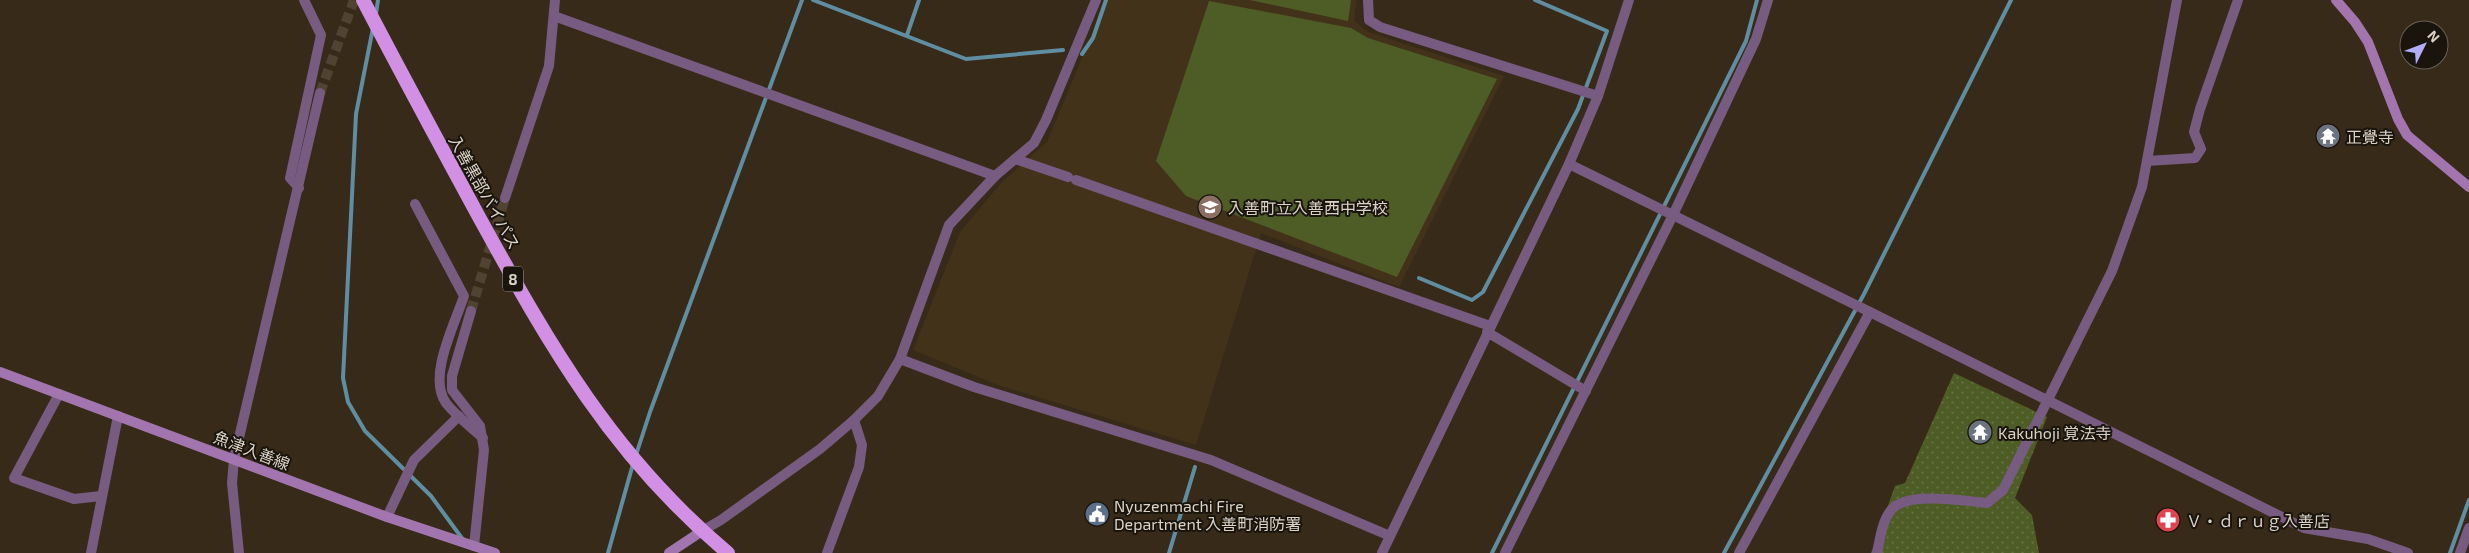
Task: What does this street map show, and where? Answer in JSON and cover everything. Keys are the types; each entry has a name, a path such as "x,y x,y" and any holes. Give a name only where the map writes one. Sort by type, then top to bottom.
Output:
{"highway":[{"name":"入善黒部バイパス","path":"363,0 536,322 571,377 619,442 702,532"},
{"name":"8","path":"702,532 712,553"},
{"name":"8","path":"702,532 728,553"}],"main road":[{"path":"2336,0 2356,22 2368,42 2398,119 2407,135 2469,187"},
{"name":"魚津入善線","path":"0,372 387,517 495,553"},
{"path":"669,553 702,532"}],"street":[{"path":"299,188 290,178 321,35 304,0"},
{"path":"505,198 549,66 555,0"},
{"path":"702,532 812,454 854,420 878,396 900,359 950,225 995,176 1034,143 1046,120 1096,0"},
{"path":"1368,0 1369,20 1380,27 1598,96"},
{"path":"1382,553 1488,329 1569,164 1598,96 1629,0"},
{"path":"1506,553 1674,215 1756,39 1768,0"},
{"path":"1877,553 1886,521 1892,509 1900,504 1926,498 1987,503 2003,490 2112,271 2142,187 2176,0"},
{"path":"2147,162 2195,158 2201,149 2194,132 2238,0"},
{"path":"554,16 995,176"},
{"path":"239,553 232,483 234,459 320,93"},
{"path":"1015,159 1488,329 1586,391"},
{"path":"1569,164 2304,528 2368,539 2408,553"},
{"path":"415,204 464,296 439,368 439,388 446,403 483,438"},
{"path":"471,311 452,376 452,390 480,426 483,438 484,450 474,546"},
{"path":"1739,553 1870,312"},
{"path":"900,359 974,387 1211,460 1390,536"},
{"path":"59,394 14,478 74,499 101,496"},
{"path":"91,553 118,416"},
{"path":"387,517 414,460 459,416"},
{"path":"826,553 859,467 862,445 854,420"},
{"path":"2460,553 2469,528"}],"shaded area":[{"name":"入善町立入善西中学校","path":"1106,0 1356,0 1354,21 1368,32 1504,76 1399,287 1261,233 1196,445 998,385 913,350 960,232 1002,182 1047,142"}],"green space":[{"path":"1250,0 1351,0 1348,21"},
{"path":"1209,1 1351,28 1368,38 1497,79 1397,277 1186,196 1156,161"},
{"path":"1954,373 2047,417 2015,498 2032,515 2039,553 1871,553 1895,486 1905,483"}],"waterway":[{"path":"376,14 378,0"},
{"path":"636,455 650,412 802,0"},
{"path":"813,0 966,59 1063,50"},
{"path":"907,35 919,0"},
{"path":"1082,54 1093,38 1106,0"},
{"path":"1419,278 1472,300 1483,292 1578,109 1607,31 1535,0"},
{"path":"1492,553 1746,41 1757,0"},
{"path":"1724,553 1864,294 2011,0"},
{"path":"373,28 356,114 343,378 348,402 365,431 431,496 464,541"},
{"path":"608,553 633,464"},
{"path":"1169,553 1195,467"},
{"path":"2450,553 2469,500"}],"tunnel":[{"path":"320,93 354,0"},
{"path":"471,311 505,198"}],"place":[{"name":"正覺寺","path":"2328,136"},
{"name":"入善町立入善西中学校","path":"1210,207"},
{"name":"Kakuhoji 覚法寺","path":"1980,432"},
{"name":"Nyuzenmachi Fire Department 入善町消防署","path":"1097,514"},
{"name":"Ｖ・ｄｒｕｇ入善店","path":"2168,520"}]}
